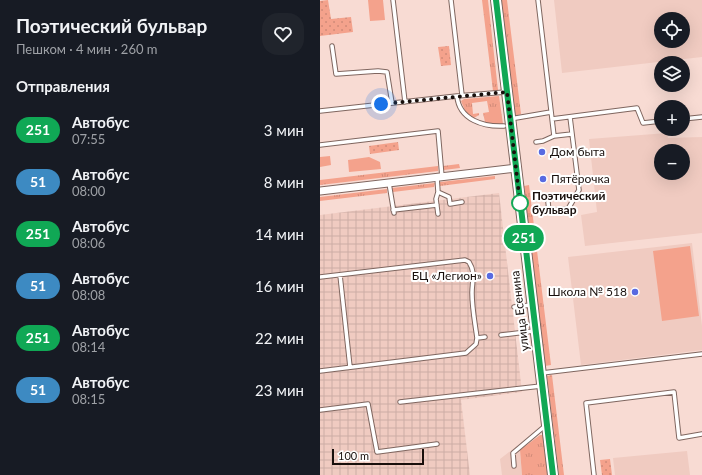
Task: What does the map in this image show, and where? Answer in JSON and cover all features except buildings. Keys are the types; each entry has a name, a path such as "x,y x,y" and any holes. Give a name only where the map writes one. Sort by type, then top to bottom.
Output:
{"street":[{"name":"улица Есенина","path":"496,0 507,92 507,122 516,168 553,475"},
{"path":"320,191 516,168"}],"lane":[{"path":"393,0 405,102"},
{"path":"451,0 462,95"},
{"path":"538,0 554,136"},
{"path":"332,46 336,74 378,70 388,72 392,103"},
{"path":"320,111 462,95 507,92"},
{"path":"457,96 462,110 468,117 490,127 551,112"},
{"path":"552,119 637,108 643,123 654,122"},
{"path":"548,202 549,211 568,209 579,190 570,117"},
{"path":"690,118 702,117"},
{"path":"320,144 438,131 438,214"},
{"path":"536,142 543,141 554,136 572,134"},
{"path":"389,183 394,212 427,208 437,205"},
{"path":"438,192 449,198 450,204 462,202"},
{"path":"320,278 464,260 469,262 472,267 474,283 472,291 477,338 476,344 466,353 320,371"},
{"path":"340,275 350,368"},
{"path":"514,307 532,305"},
{"path":"501,336 536,331"},
{"path":"477,338 485,337"},
{"path":"541,373 702,354"},
{"path":"400,402 542,386"},
{"path":"594,475 586,403 674,392 679,438 702,434"},
{"path":"320,410 368,404 377,452 437,444"},
{"path":"514,466 512,453 547,424"}],"shaded area":[{"path":"554,0 702,0 702,57 690,58 690,56 654,56 654,62 562,73"},
{"path":"654,134 654,136 668,136 668,138 702,137 702,233 585,246 581,215 597,212 589,139"},
{"path":"499,193 522,392 461,400 470,475 320,475 320,215"},
{"name":"Школа № 518","path":"692,243 702,326 702,350 581,365 568,257"},
{"path":"517,446 520,450 522,475 502,475 500,459"},
{"path":"687,451 690,475 615,475 613,458"}],"green space":[{"path":"328,0 331,19 351,17 353,32 320,36 320,1"},
{"path":"368,0 383,0 385,20 370,21"},
{"path":"482,0 488,0 498,90 493,91"},
{"path":"501,0 507,0 521,114 515,116"},
{"path":"449,46 451,65 441,66 438,47"},
{"path":"499,96 503,124 490,125 485,122 483,113 489,112 487,101 472,103 473,114 479,113 479,115 474,118 466,113 461,101 464,99"},
{"path":"398,142 399,150 370,154 369,146"},
{"path":"330,156 331,165 320,167 320,157"},
{"path":"369,157 380,162 381,169 349,172 348,160"},
{"path":"459,164 460,168 444,170 443,166"},
{"path":"438,166 438,171 320,185 320,180"},
{"path":"495,176 495,179 440,186 440,182"},
{"path":"435,183 434,187 393,192 392,188"},
{"path":"529,185 551,365 545,366 524,186"},
{"path":"387,189 387,193 320,201 320,197"},
{"path":"690,246 699,316 662,321 653,251"},
{"path":"552,375 564,475 559,475 547,376"},
{"path":"540,435 543,435 549,475 522,475 520,450"},
{"path":"610,459 612,475 602,475 600,460"}],"bus line":[{"name":"251","path":"496,0 553,475"}],"place":[{"name":"Дом быта","path":"542,152"},
{"name":"Пятёрочка","path":"543,179"},
{"name":"Поэтический бульвар","path":"520,203"},
{"name":"БЦ «Легион»","path":"490,276"},
{"name":"Школа № 518","path":"635,292"}],"route":[{"path":"381,104 507,92 520,203"}]}
